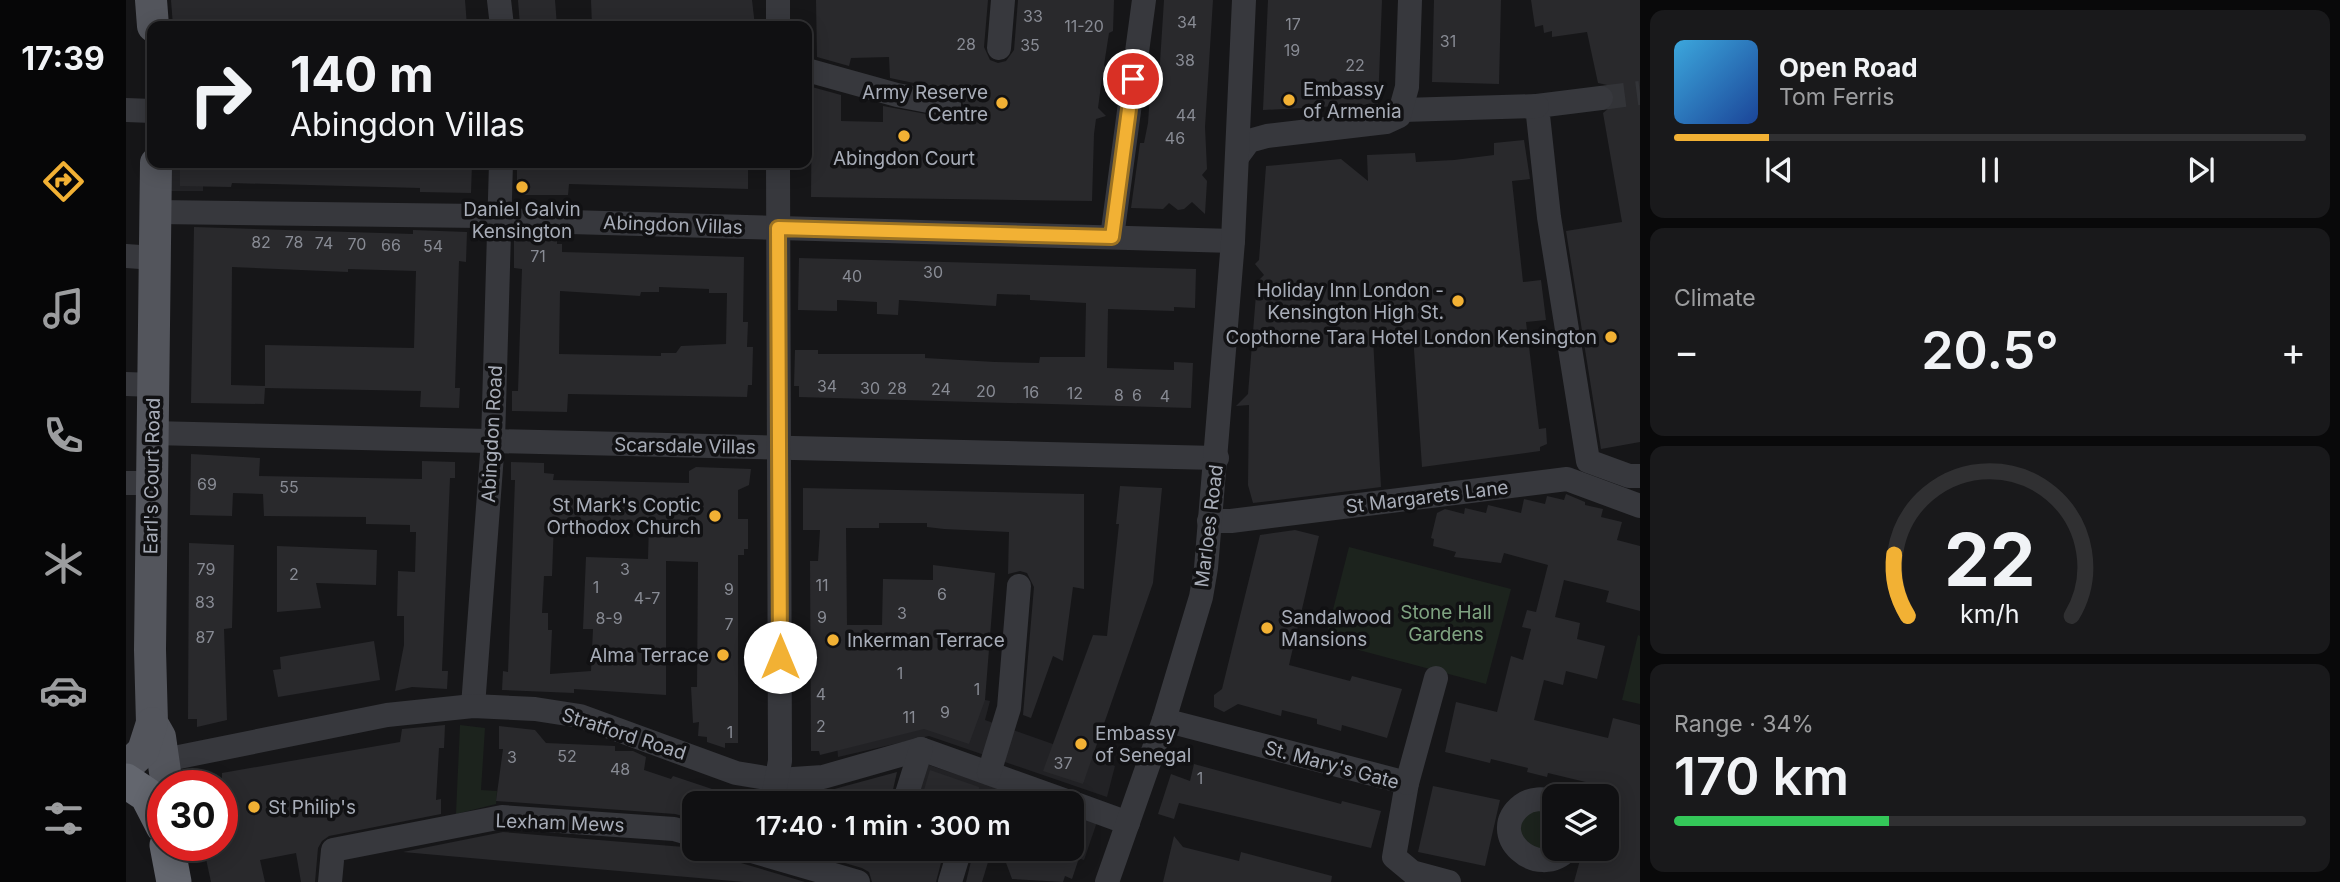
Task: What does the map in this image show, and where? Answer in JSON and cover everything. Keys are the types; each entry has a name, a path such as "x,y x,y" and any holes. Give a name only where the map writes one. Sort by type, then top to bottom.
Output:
{"highway":[{"path":"126,781 147,795"},
{"path":"170,861 174,882"}],"main road":[{"path":"151,0 153,21"},
{"name":"Earl's Court Road","path":"156,168 156,212 140,257 140,385 152,433 138,483 152,723 160,737 165,770"},
{"path":"126,767 143,751 152,723"}],"street":[{"path":"499,0 501,21"},
{"path":"778,0 779,21"},
{"path":"999,48 1003,0"},
{"path":"1112,237 1144,0"},
{"name":"Marloes Road","path":"1107,882 1164,720 1200,597 1217,458 1233,241 1244,0"},
{"path":"1238,156 1249,141 1266,135 1386,122 1399,116 1403,110 1407,87 1410,0"},
{"path":"812,71 897,95 949,105"},
{"path":"1403,110 1536,106 1601,98"},
{"path":"1536,106 1549,217 1588,461 1629,476 1640,476"},
{"path":"126,110 147,111"},
{"name":"Abingdon Road","path":"473,706 493,441 501,168"},
{"path":"775,791 781,448 779,168"},
{"name":"Abingdon Villas","path":"156,212 481,216 500,220 1233,241"},
{"name":"Scarsdale Villas","path":"152,433 1217,458"},
{"name":"St Margarets Lane","path":"1209,521 1231,521 1567,479 1640,506"},
{"path":"989,773 1009,708 1019,586"},
{"path":"1407,783 1436,678"},
{"name":"Stratford Road","path":"176,770 387,715 473,706 535,709 580,716 736,773 773,791"},
{"name":"St. Mary's Gate","path":"1164,720 1407,783 1393,850 1397,861 1412,872 1449,882"},
{"path":"908,791 921,749 1039,791"},
{"name":"Stratford Road","path":"778,791 921,749"},
{"path":"1542,800 1520,807 1510,822 1509,832 1515,849 1521,856 1538,863 1553,864"},
{"path":"1084,807 1128,823"},
{"name":"Lexham Mews","path":"330,882 333,850 502,817 682,831"},
{"path":"790,861 858,882"},
{"path":"950,882 956,861"}],"shaded area":[{"path":"169,168 203,168 203,191 169,191"},
{"path":"944,691 990,701 985,720 1115,766 1107,797 929,736 838,757 836,733"},
{"path":"923,763 1006,791 914,791"},
{"path":"1084,818 1097,822 1084,860"}],"green space":[{"name":"Stone Hall Gardens","path":"1349,547 1511,589 1486,684 1325,641"},
{"path":"1638,635 1640,636 1640,704 1622,700"},
{"path":"460,725 485,728 481,790 497,791 496,804 456,814"},
{"path":"1542,810 1542,851 1525,853 1518,819 1524,812"}],"building":[{"path":"171,0 465,0 467,21 173,21"},
{"path":"518,0 555,0 557,21 520,21"},
{"path":"591,0 752,0 754,21 592,21"},
{"path":"816,0 988,0 984,47 990,60 998,63 1006,61 1014,50 1018,0 1114,0 1113,31 1109,33 1104,65 1108,71 1102,78 1098,108 1106,116 1096,119 1094,134 1092,201 811,197 812,87 841,95 841,121 883,122 883,106 953,119 964,107 959,94 952,91 890,78 889,57 851,58 849,66 817,57"},
{"path":"1164,0 1213,0 1205,127 1207,169 1202,175 1207,181 1205,214 1192,202 1184,209 1178,210 1169,203 1163,209 1131,208 1140,143 1144,143 1148,123 1150,94 1158,94"},
{"path":"1268,0 1382,0 1378,104 1263,110"},
{"path":"1434,0 1501,0 1499,84 1432,82"},
{"name":"Copthorne Tara Hotel London Kensington","path":"1531,0 1640,0 1640,442 1601,449 1566,231 1622,222 1603,113 1614,104 1616,95 1607,85 1598,83 1587,32 1552,37 1552,31 1544,33 1543,25 1535,27"},
{"path":"1524,140 1530,179 1512,181 1523,282 1541,280 1546,320 1526,322 1539,429 1546,428 1547,444 1540,447 1540,451 1422,467 1413,335 1373,338 1381,487 1253,503 1248,485 1249,405 1236,406 1248,394 1257,282 1264,275 1255,264 1259,260 1266,166 1341,159 1368,181 1367,155 1415,153 1416,162 1454,160 1494,155 1494,143"},
{"path":"180,168 472,168 471,193 420,192 420,188 232,183 231,187 180,186"},
{"path":"517,168 748,168 748,189 569,184 568,195 522,195 517,191"},
{"path":"194,227 413,234 413,230 467,232 466,262 459,261 455,388 460,388 459,408 420,407 421,391 265,388 264,404 191,403","holes":["232,267 348,272 348,269 416,271 414,348 265,345 265,386 231,385"]},
{"path":"514,235 557,237 557,244 562,244 562,252 744,257 743,322 748,322 747,347 753,347 752,385 748,385 747,397 568,394 567,412 512,411 512,391 518,391 522,269 514,268","holes":["659,287 709,289 709,293 727,293 726,344 681,346 676,353 661,353 661,356 559,354 560,291 640,296 641,292 659,292"]},
{"path":"799,258 1196,269 1195,308 1174,307 1174,311 1108,309 1107,368 1174,370 1174,362 1193,363 1191,408 799,397 799,386 794,386 795,350 818,350 818,354 925,354 925,358 995,362 1039,363 1040,357 1085,357 1086,303 1030,300 1030,295 997,294 996,306 899,300 898,315 877,314 877,302 837,300 837,311 798,310"},
{"path":"191,454 260,458 259,476 422,479 422,461 455,462 455,478 450,478 442,671 448,671 447,689 412,687 395,691 404,645 404,616 397,616 398,571 415,572 416,532 410,532 410,525 366,524 366,517 264,516 263,494 233,493 232,516 190,515"},
{"path":"511,462 544,463 544,473 554,474 553,480 689,483 689,471 696,467 751,469 749,485 738,490 738,519 748,519 748,549 744,549 744,555 738,555 738,743 725,743 725,748 707,742 707,737 698,736 699,722 693,723 691,687 697,687 698,562 666,561 666,695 574,689 574,693 502,690 503,671 508,672 515,480 511,480","holes":["554,521 649,523 648,559 586,557 583,629 593,629 591,671 550,674 552,630 548,630 548,613 542,613 544,576 552,576"]},
{"path":"1120,486 1162,488 1153,583 1083,784 1043,771 1093,635 1107,636 1119,524 1116,524"},
{"path":"803,488 1084,494 1084,589 1073,587 1063,661 1053,656 1031,718 1023,715 1034,587 1027,573 1020,571 1008,574 1009,532 944,529 927,527 927,523 879,523 879,528 846,528 847,625 882,625 883,579 933,580 933,565 995,573 985,700 969,744 924,729 820,755 819,751 811,751 810,561 818,561 820,530 803,530"},
{"path":"1566,494 1585,502 1585,505 1603,509 1601,517 1622,522 1617,540 1640,546 1640,611 1606,602 1609,591 1564,580 1555,617 1580,623 1577,639 1605,646 1597,679 1566,671 1563,685 1544,680 1534,720 1608,738 1613,718 1640,725 1640,882 1574,882 1580,861 1619,861 1619,784 1594,784 1548,773 1547,777 1527,772 1528,768 1491,759 1490,763 1445,752 1456,702 1497,712 1511,656 1523,660 1531,629 1522,627 1527,610 1536,612 1548,565 1504,553 1501,563 1454,557 1456,552 1433,546 1434,539 1431,538 1437,513 1445,509 1464,514 1465,508 1486,513 1488,505 1521,513 1524,499 1545,504 1547,496 1564,500"},
{"name":"Sandalwood Mansions","path":"1295,530 1319,536 1289,665 1350,681 1352,676 1402,689 1387,738 1342,725 1341,731 1317,724 1317,719 1282,710 1281,716 1238,704 1224,712 1214,707 1214,695 1222,689 1260,535"},
{"path":"189,543 234,545 232,628 224,629 227,720 197,727 197,719 188,719"},
{"path":"277,546 377,550 376,585 316,583 321,608 277,612"},
{"path":"374,641 380,680 278,697 273,670 281,669 280,657"},
{"path":"445,725 444,748 439,748 436,800 441,799 441,814 329,836 318,848 315,882 301,882 296,853 260,860 265,882 211,882 206,861 238,861 238,770 400,742 402,729"},
{"path":"499,726 535,730 546,743 615,746 615,751 633,751 646,757 644,770 671,779 673,776 718,791 682,791 682,816 496,801 503,749 499,749"},
{"path":"1194,764 1341,804 1342,801 1381,811 1371,848 1179,803 1174,819 1158,814 1171,774 1190,781"},
{"path":"930,770 979,787 979,791 924,791"},
{"path":"897,772 893,791 827,791"},
{"path":"1433,786 1500,800 1485,866 1418,852"},
{"path":"503,832 682,847 682,861 739,861 805,882 744,882 403,852"},
{"path":"1174,836 1183,847 1239,861 1241,852 1332,876 1331,882 1163,882"},
{"path":"838,861 941,861 936,882 872,882 869,872"},
{"path":"971,861 988,861 982,882 966,882"},
{"path":"1005,861 1078,861 1072,879 1065,876 1063,882 1012,879"}],"tunnel":[{"path":"1601,98 1640,93"}],"place":[{"name":"Embassy of Armenia","path":"1289,100"},
{"name":"Army Reserve Centre","path":"1002,103"},
{"name":"Abingdon Court","path":"904,136"},
{"name":"Daniel Galvin Kensington","path":"522,187"},
{"name":"Holiday Inn London - Kensington High St.","path":"1458,301"},
{"name":"Copthorne Tara Hotel London Kensington","path":"1611,337"},
{"name":"St Mark's Coptic Orthodox Church","path":"715,516"},
{"name":"Sandalwood Mansions","path":"1267,628"},
{"name":"Inkerman Terrace","path":"833,640"},
{"name":"Alma Terrace","path":"723,655"},
{"name":"Embassy of Senegal","path":"1081,744"},
{"name":"St Philip's","path":"254,807"}],"route":[{"path":"780,657 778,228 1112,237 1133,79"}]}
